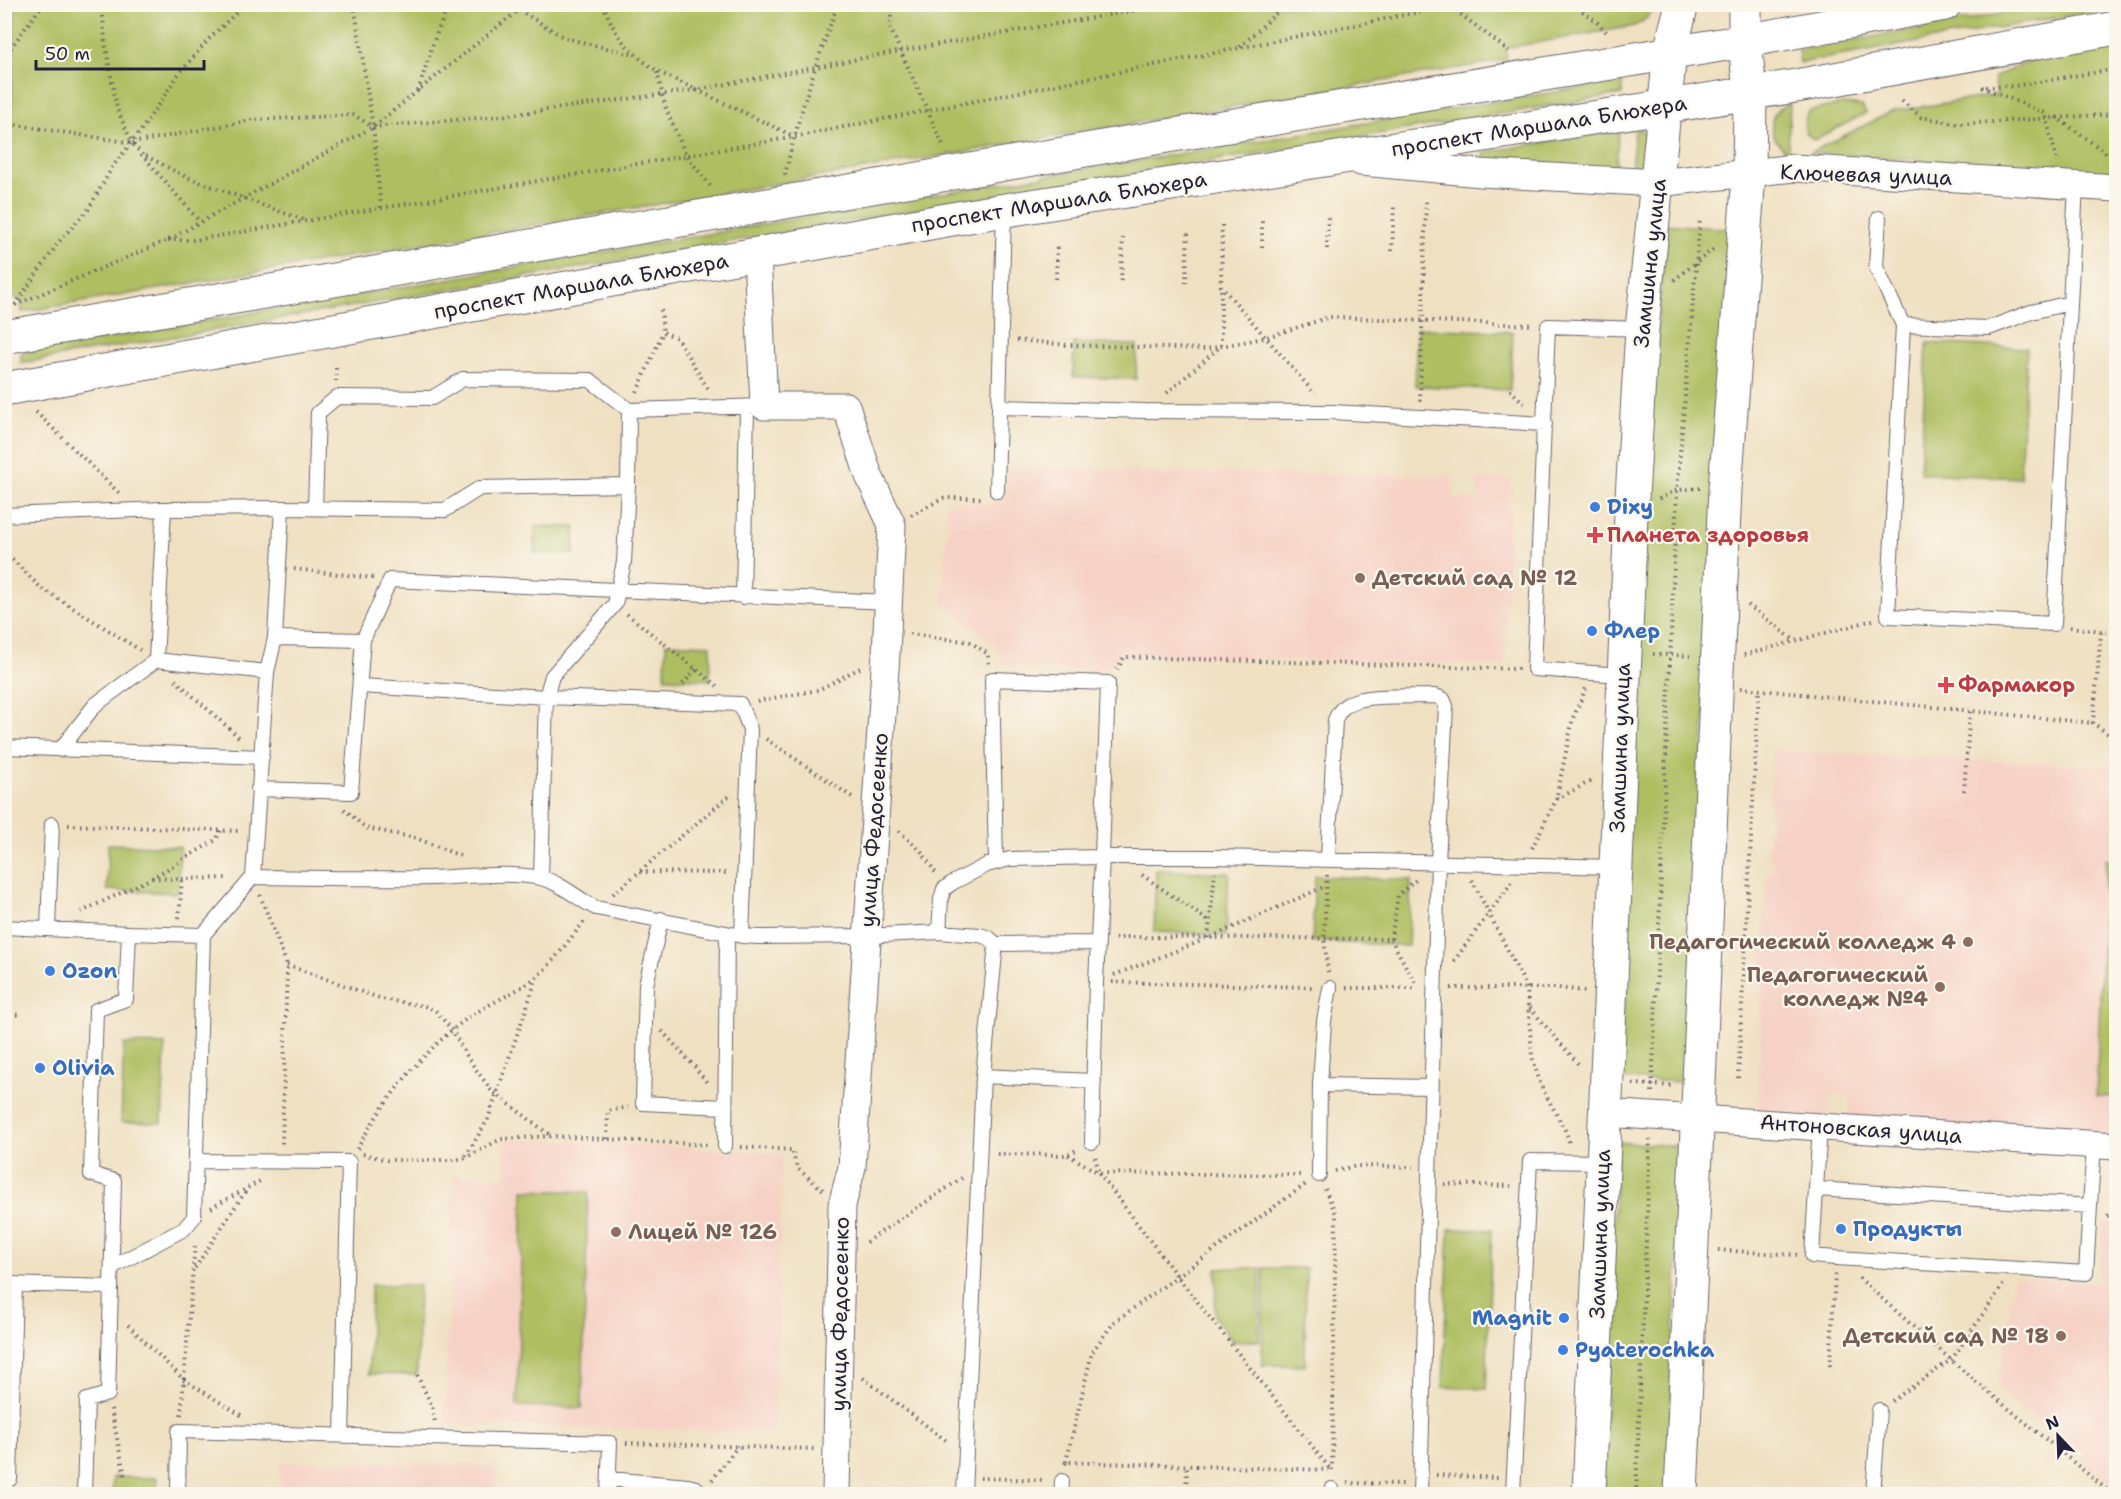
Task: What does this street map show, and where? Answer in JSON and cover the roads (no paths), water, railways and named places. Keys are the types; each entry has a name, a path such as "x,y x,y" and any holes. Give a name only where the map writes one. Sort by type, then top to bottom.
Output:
{"main road":[{"name":"Замшина улица","path":"1589,1494 1589,1162 1605,1098 1614,867 1608,674 1631,514 1644,315 1670,52 1682,4"},
{"path":"1681,1494 1725,489 1749,174 1750,94 1745,41 1745,4"},
{"path":"4,337 779,203 1745,41 1945,4"},
{"name":"проспект Маршала Блюхера","path":"4,389 1004,210 1750,94 2116,28"}],"street":[{"name":"Ключевая улица","path":"1328,159 1481,173 1658,183 1794,168 2116,188"},
{"path":"756,406 757,254"},
{"name":"улица Федосеенко","path":"756,406 846,406 869,476 892,525 887,643 852,1167 842,1205 836,1494"},
{"name":"Антоновская улица","path":"1605,1098 1697,1103 1820,1126 2105,1145"}],"lane":[{"path":"1879,218 1876,267 1903,325 1888,616 2054,624 2070,303 2070,185"},
{"path":"997,491 1004,210"},
{"path":"1903,325 1989,328 2031,312 2070,303"},
{"path":"1608,674 1534,669 1548,326 1644,315"},
{"path":"315,508 318,413 337,397 432,398 463,379 590,381 628,410 756,406 743,597"},
{"path":"1000,407 1146,411 1332,412 1545,424"},
{"path":"541,878 546,697 552,676 615,604 624,562 628,485 628,410"},
{"path":"4,514 164,509 445,510 480,488 628,485"},
{"path":"112,1267 184,1229 194,1217 203,935 253,877 267,672 275,638 282,508"},
{"path":"156,660 164,509"},
{"path":"258,789 351,792 363,640 390,580 889,602"},
{"path":"275,638 363,640"},
{"path":"60,750 95,705 156,660 267,672"},
{"path":"996,862 992,679 1108,683 1092,1142"},
{"path":"360,686 546,697 740,704 750,729 742,936"},
{"path":"1328,859 1335,720 1338,712 1344,706 1359,699 1435,696 1443,699 1446,706 1438,862 1420,1494"},
{"path":"4,747 262,757"},
{"path":"48,928 52,824"},
{"path":"939,932 941,899 944,889 996,862 1010,859 1216,857 1614,867"},
{"path":"253,877 360,879 494,876 541,878 553,882 596,908 758,938 939,932 980,934 996,944 1098,943"},
{"path":"661,919 646,985 643,1103 724,1107"},
{"path":"4,927 203,935"},
{"path":"84,1494 87,1400 108,1394 112,1267 114,1181 91,1174 96,1010 126,999 129,933"},
{"path":"725,1146 727,934"},
{"path":"964,1494 978,1153 996,944"},
{"path":"1319,1175 1320,1085 1324,1021 1330,988"},
{"path":"983,1076 1094,1081"},
{"path":"1320,1085 1431,1088"},
{"path":"1820,1126 1812,1256 1836,1258 2086,1273 2090,1206 2105,1145"},
{"path":"196,1161 349,1162 342,1435"},
{"path":"1519,1494 1513,1493 1530,1161 1589,1162"},
{"path":"1816,1189 2090,1206"},
{"path":"4,1479 10,1479 10,1284 111,1287"},
{"path":"1873,1494 1879,1410"},
{"path":"178,1494 179,1431 610,1443 608,1494"},
{"path":"609,1479 688,1486 703,1493"}],"place":[{"name":"Dixy","path":"1595,507"},
{"name":"Планета здоровья","path":"1595,535"},
{"name":"Детский сад № 12","path":"1360,578"},
{"name":"Флер","path":"1592,631"},
{"name":"Фармакор","path":"1946,685"},
{"name":"Педагогический колледж 4","path":"1968,942"},
{"name":"Ozon","path":"50,971"},
{"name":"Педагогический колледж №4","path":"1940,987"},
{"name":"Olivia","path":"40,1068"},
{"name":"Продукты","path":"1841,1229"},
{"name":"Лицей № 126","path":"616,1232"},
{"name":"Magnit","path":"1564,1318"},
{"name":"Детский сад № 18","path":"2061,1336"},
{"name":"Pyaterochka","path":"1563,1350"}]}
